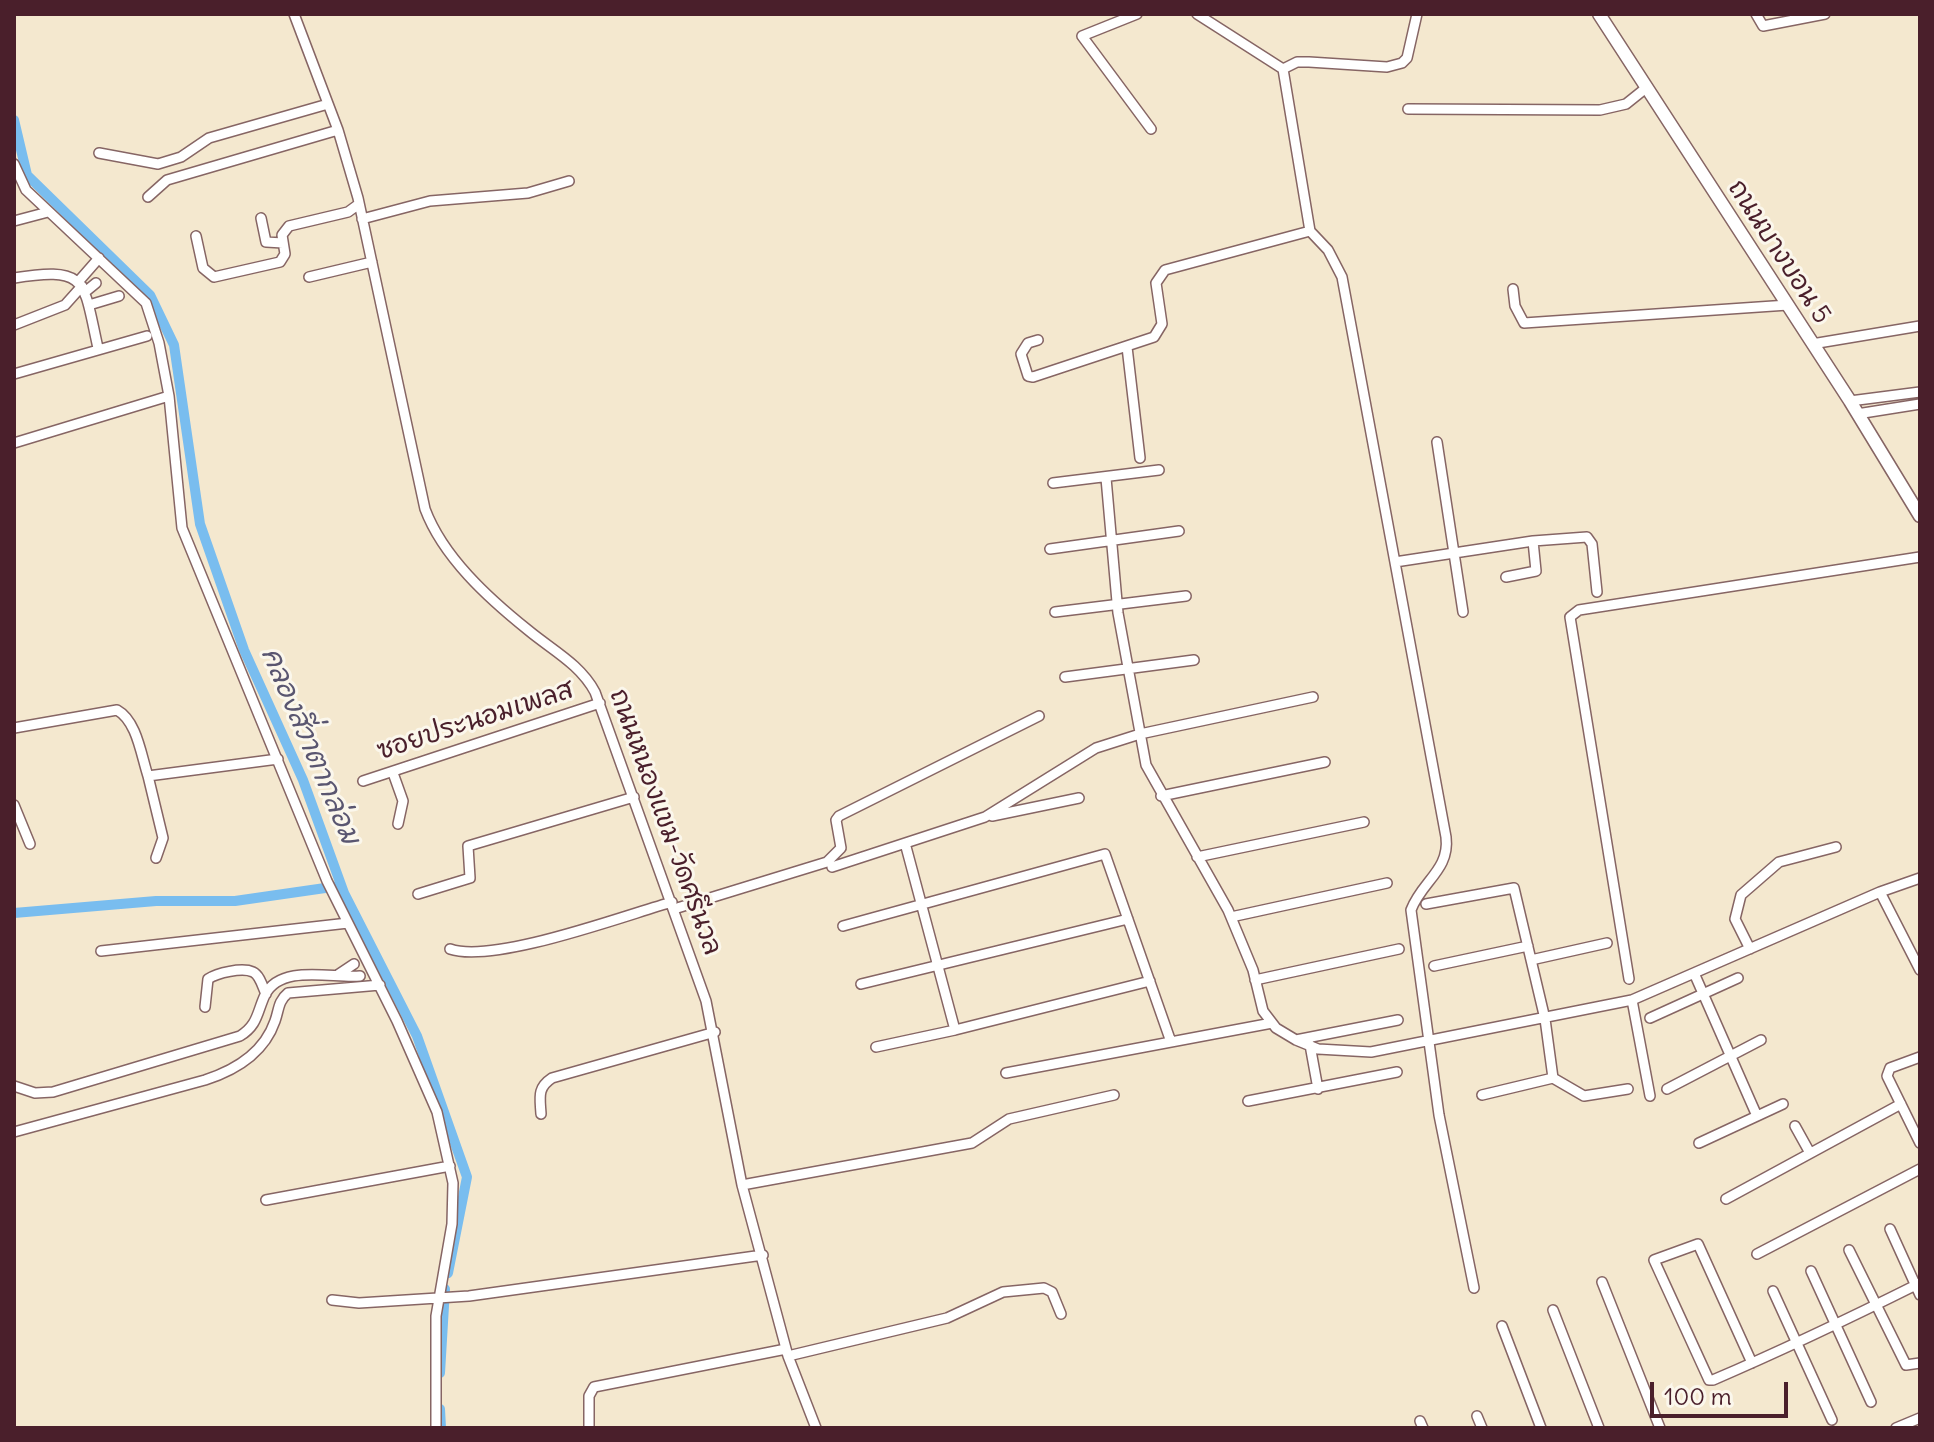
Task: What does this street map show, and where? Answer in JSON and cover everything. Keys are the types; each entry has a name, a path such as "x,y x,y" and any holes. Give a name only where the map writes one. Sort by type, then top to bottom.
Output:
{"main road":[{"name":"ถนนบางบอน 5","path":"1599,14 1850,401 1920,516"}],"street":[{"name":"ถนนหนองแขม-วัดศรีนวล","path":"294,14 338,130 359,204 425,509 433,530 497,603 586,675 600,703 715,1032 742,1185 787,1352 816,1428"},
{"path":"1137,14 1082,36 1151,129"},
{"path":"1197,14 1283,69 1309,62 1395,66 1407,58 1417,14"},
{"path":"1756,14 1763,26 1825,14"},
{"path":"1283,69 1309,227 1328,250 1342,277 1447,847 1446,858 1415,898 1411,910 1439,1115 1474,1288"},
{"path":"1408,109 1600,110 1626,104 1646,88"},
{"path":"99,153 150,164 170,162 209,138 328,104"},
{"path":"148,197 167,180 338,130"},
{"path":"14,164 26,190 146,303 159,343 169,396 182,528 330,887 348,923 360,961 366,973 380,985 437,1112 450,1166 452,1224 443,1299 436,1428"},
{"path":"362,219 430,201 528,193 569,181"},
{"path":"196,236 203,268 214,277 280,262 285,254 283,231 289,226 348,212 359,204"},
{"path":"14,221 48,212"},
{"path":"261,218 266,242 283,243"},
{"path":"1038,340 1028,343 1021,354 1028,376 1127,347 1160,332 1156,283 1165,270 1309,227"},
{"path":"14,325 65,305 82,287 99,258"},
{"path":"309,277 372,262"},
{"path":"82,287 98,281 111,270"},
{"path":"14,278 51,272 72,276 82,287 89,305 98,348"},
{"path":"1513,289 1515,306 1524,323 1788,305"},
{"path":"89,305 119,296"},
{"path":"1812,344 1920,326"},
{"path":"14,374 147,336"},
{"path":"1127,347 1140,458"},
{"path":"1850,401 1920,392"},
{"path":"14,443 169,396"},
{"path":"1857,414 1920,404"},
{"path":"1437,442 1463,612"},
{"path":"1053,483 1159,470"},
{"path":"1106,478 1117,604 1146,765 1231,917 1255,980 1263,1011 1272,1023 1296,1040 1346,1053 1371,1052 1428,1038 1545,1019 1632,1000 1880,892 1920,878"},
{"path":"1050,549 1179,531"},
{"path":"1395,562 1533,541 1587,537 1592,544 1597,599"},
{"path":"1506,577 1536,571 1533,541"},
{"path":"1629,979 1569,630 1570,617 1597,599 1920,557"},
{"path":"1055,612 1186,596"},
{"path":"1065,677 1194,660"},
{"path":"985,817 1096,748 1140,734 1313,697"},
{"name":"ซอยประนอมเพลส","path":"363,781 600,703"},
{"path":"14,728 117,710 127,715 148,776 163,838 156,858"},
{"path":"450,949 463,952 499,949 673,906 827,862 841,848 836,820 847,810 1039,716"},
{"path":"148,776 278,759"},
{"path":"1161,796 1325,762"},
{"path":"393,773 403,801 398,824"},
{"path":"418,894 470,878 468,846 634,797"},
{"path":"832,867 985,817 1079,798"},
{"path":"14,805 30,844"},
{"path":"1197,857 1364,822"},
{"path":"905,843 955,1030"},
{"path":"1750,949 1735,919 1741,895 1779,862 1836,847"},
{"path":"843,926 1105,854 1171,1042"},
{"path":"1231,917 1387,883"},
{"path":"1426,904 1514,888 1545,1019 1553,1078"},
{"path":"1880,892 1920,970"},
{"path":"861,984 1128,919"},
{"path":"101,951 348,923"},
{"path":"1531,960 1607,943"},
{"path":"1434,966 1528,946"},
{"path":"1255,980 1399,949"},
{"path":"339,974 360,961"},
{"path":"205,1007 208,979 218,974 251,971 257,974 266,994"},
{"path":"15,1089 53,1092 240,1036 256,1022 266,994 282,981 366,973"},
{"path":"1694,973 1757,1116"},
{"path":"1650,1018 1738,978"},
{"path":"876,1047 1150,981"},
{"path":"14,1132 205,1080 231,1069 255,1053 269,1038 278,1004 288,993 380,985"},
{"path":"1632,1000 1650,1096"},
{"path":"1296,1040 1398,1020"},
{"path":"1006,1073 1272,1023"},
{"path":"541,1114 539,1092 542,1084 552,1078 715,1032"},
{"path":"1667,1089 1761,1040"},
{"path":"1310,1045 1318,1089"},
{"path":"1920,1057 1890,1068 1887,1076 1920,1143"},
{"path":"1248,1101 1397,1072"},
{"path":"1482,1095 1553,1078 1584,1096 1628,1089"},
{"path":"742,1185 972,1143 1009,1119 1114,1095"},
{"path":"1699,1143 1783,1104"},
{"path":"1726,1199 1901,1104"},
{"path":"1795,1126 1810,1153"},
{"path":"266,1200 450,1166"},
{"path":"1757,1254 1920,1169"},
{"path":"1752,1363 1698,1244 1654,1260 1705,1377 1713,1380 1752,1363 1796,1343 1878,1304 1919,1288 1890,1229"},
{"path":"1849,1250 1906,1365 1920,1363"},
{"path":"332,1300 350,1303 443,1299 763,1255"},
{"path":"1811,1271 1871,1402"},
{"path":"1602,1282 1660,1428"},
{"path":"589,1428 589,1396 594,1387 787,1352 947,1318 986,1299 1021,1289 1052,1292 1061,1314"},
{"path":"1773,1291 1832,1420"},
{"path":"1553,1310 1599,1428"},
{"path":"1502,1326 1541,1428"},
{"path":"1477,1416 1482,1428"},
{"path":"1896,1428 1920,1418"}],"waterway":[{"name":"คลองสี่วาตากล่อม","path":"14,120 27,175 150,295 174,345 200,524 244,650 303,780 344,893 417,1036 467,1177 448,1273"},
{"path":"14,913 156,901 235,901 339,886"},
{"name":"คลองสี่วาตากล่อม","path":"440,1373 445,1289"},
{"name":"คลองสี่วาตากล่อม","path":"440,1409 441,1428"}]}
